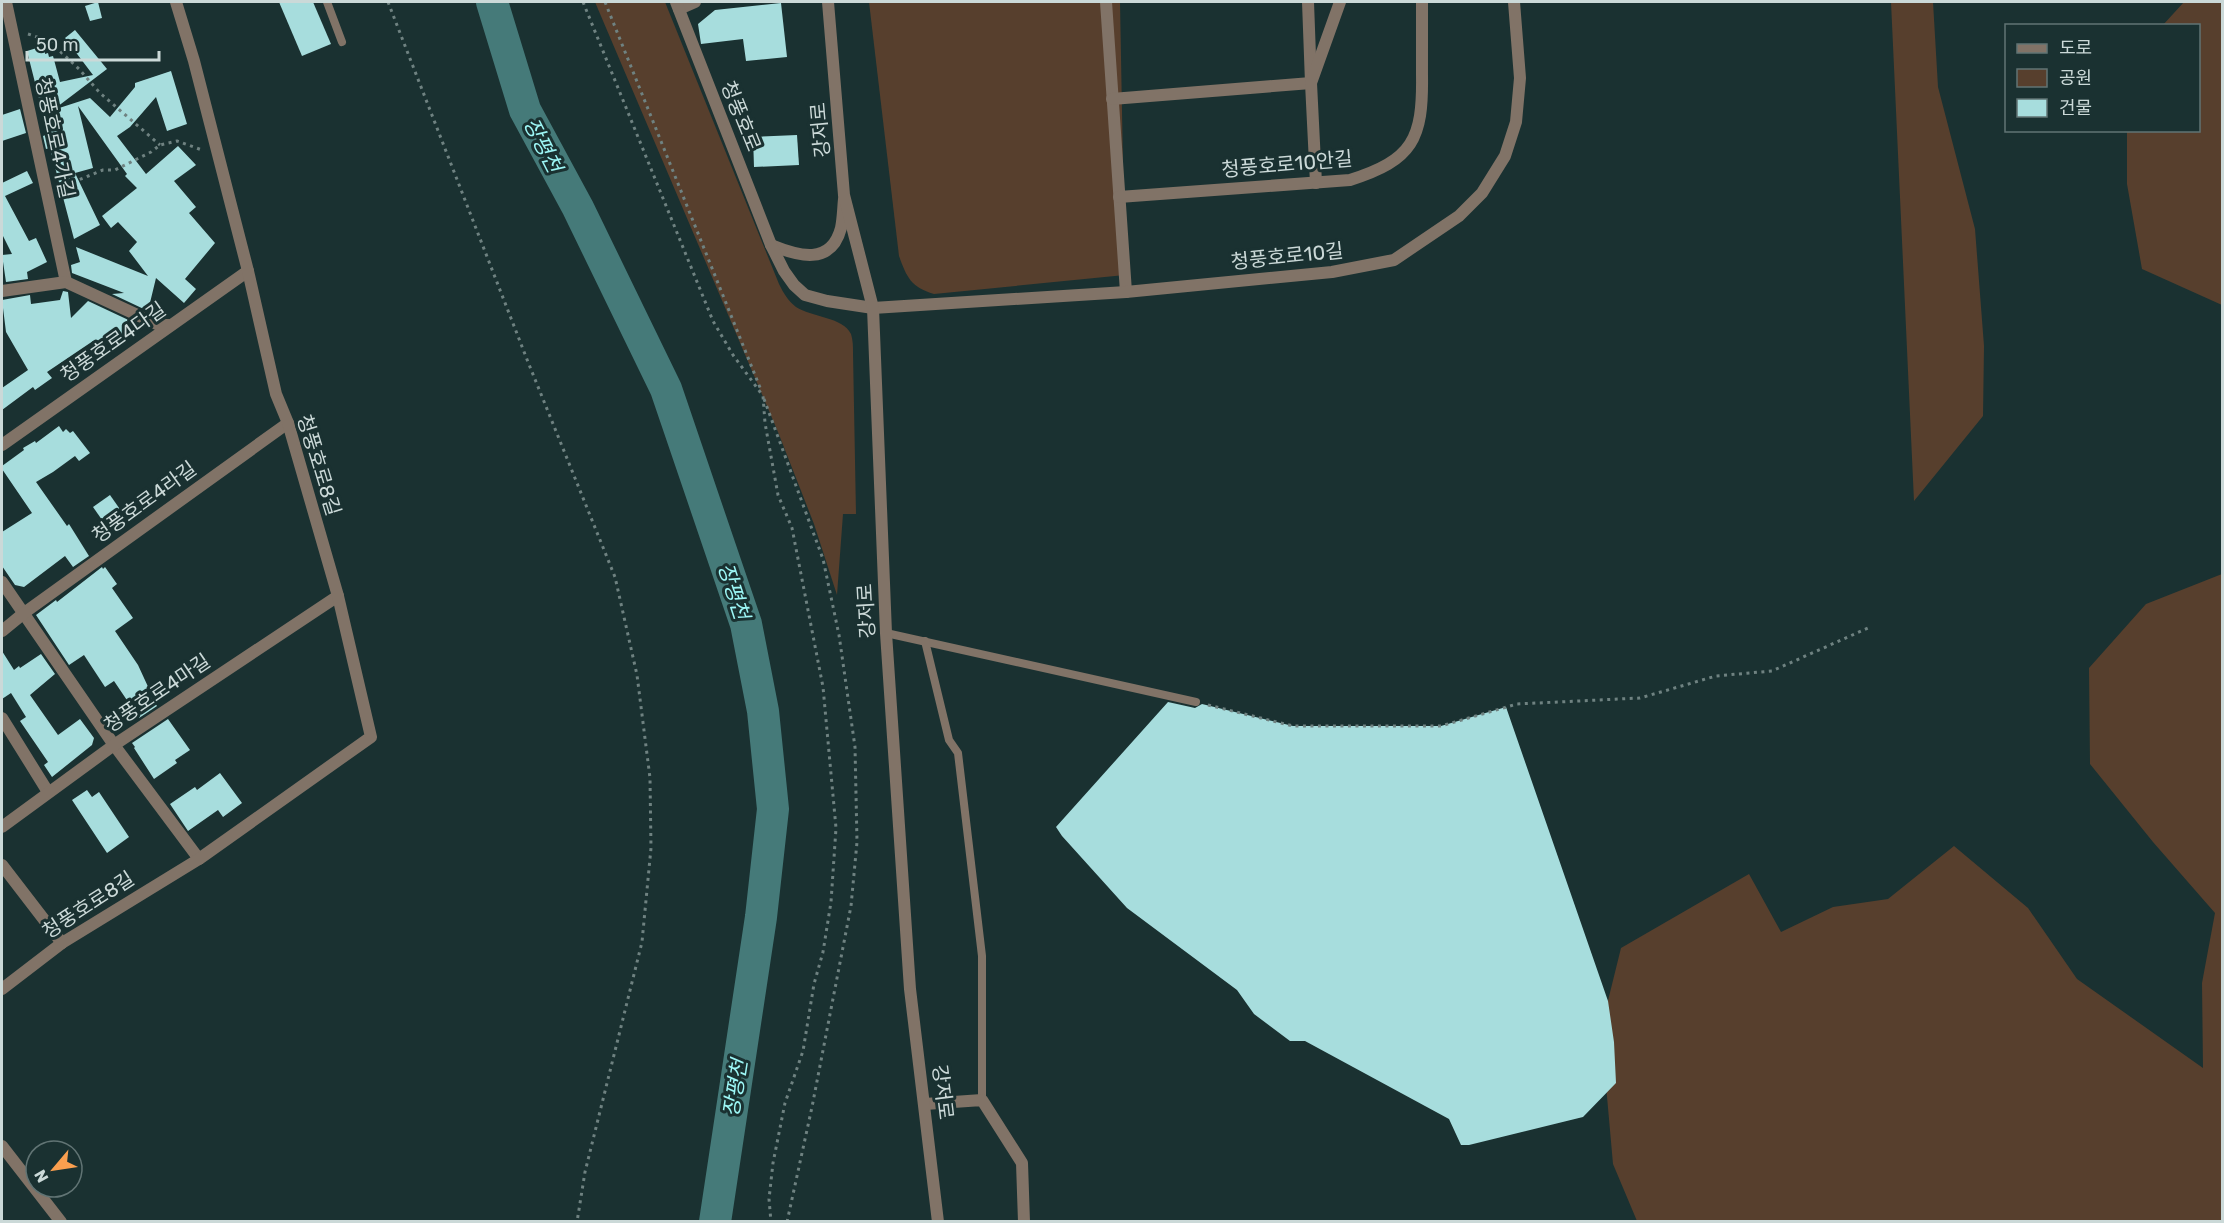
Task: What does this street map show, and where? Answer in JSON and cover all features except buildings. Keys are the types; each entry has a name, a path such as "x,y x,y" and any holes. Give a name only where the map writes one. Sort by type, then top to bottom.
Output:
{"street":[{"name":"청풍호로4가길","path":"6,2 66,282"},
{"name":"청풍호로8길","path":"2,990 62,943 199,859 371,737 338,596 288,423 276,394 248,271 176,2"},
{"path":"678,5 695,2"},
{"name":"강저로","path":"828,2 844,195 873,308 886,633 910,989 939,1221"},
{"path":"1106,2 1126,292"},
{"path":"1308,2 1316,183"},
{"path":"1311,83 1340,2"},
{"name":"청풍호로10안길","path":"1119,197 1350,180 1376,172 1395,161 1409,146 1416,132 1422,109 1422,2"},
{"name":"청풍호로10길","path":"873,308 1126,292 1332,272 1394,260 1459,216 1482,193 1505,156 1516,122 1520,78 1514,2"},
{"name":"청풍호로","path":"678,5 771,245 784,271 805,295 873,308"},
{"path":"1112,99 1311,83"},
{"path":"771,245 803,255 813,255 827,250 836,241 842,227 844,195"},
{"name":"청풍호로4다길","path":"2,445 248,271"},
{"path":"2,291 66,282 159,325 171,324"},
{"name":"청풍호로4라길","path":"2,631 288,423"},
{"path":"2,582 114,744 199,859"},
{"name":"청풍호로4마길","path":"2,827 114,744 338,596"},
{"path":"2,718 48,792"},
{"path":"2,865 62,943"},
{"path":"925,1104 982,1100 1022,1163 1024,1221"},
{"path":"2,1146 61,1221"}],"lane":[{"path":"327,2 342,42"},
{"path":"886,633 1196,702"},
{"path":"925,641 949,740 958,753 982,956 982,1100"}],"path":[{"path":"388,2 523,351 615,577 637,675 650,778 651,848 642,942 585,1172 577,1221"},
{"path":"583,2 713,321 733,355 763,396 765,423 778,495 792,528 823,687 836,828 831,902 803,1051 785,1103 773,1163 769,1199 771,1221"},
{"path":"605,2 763,396 823,559 839,635 855,747 857,842 851,906 812,1107 787,1221"},
{"path":"12,28 49,41 79,69 100,93 160,145"},
{"path":"47,194 103,170 115,170 160,145 177,141 218,156"},
{"path":"1196,702 1293,726 1441,726 1517,704 1640,698 1716,676 1772,671 1868,628"}],"green space":[{"path":"595,2 665,2 782,290 796,307 841,324 851,334 853,341 856,514 843,514 837,595 814,524 778,432"},
{"path":"869,2 1120,2 1125,275 934,294 911,281 899,256"},
{"path":"1891,2 1933,2 1938,87 1975,229 1984,346 1983,416 1914,501"},
{"path":"2184,2 2222,2 2222,305 2142,269 2127,184 2127,132 2200,132 2200,24 2164,24"},
{"path":"2222,574 2222,1221 1637,1221 1613,1164 1601,1029 1621,948 1749,874 1781,932 1833,907 1888,899 1954,846 2028,908 2077,979 2203,1068 2202,983 2215,913 2153,842 2090,764 2089,668 2146,604"}],"waterway":[{"name":"장평천","path":"492,2 525,110 578,208 666,389 746,624 763,711 773,809 761,917 715,1222"}]}
